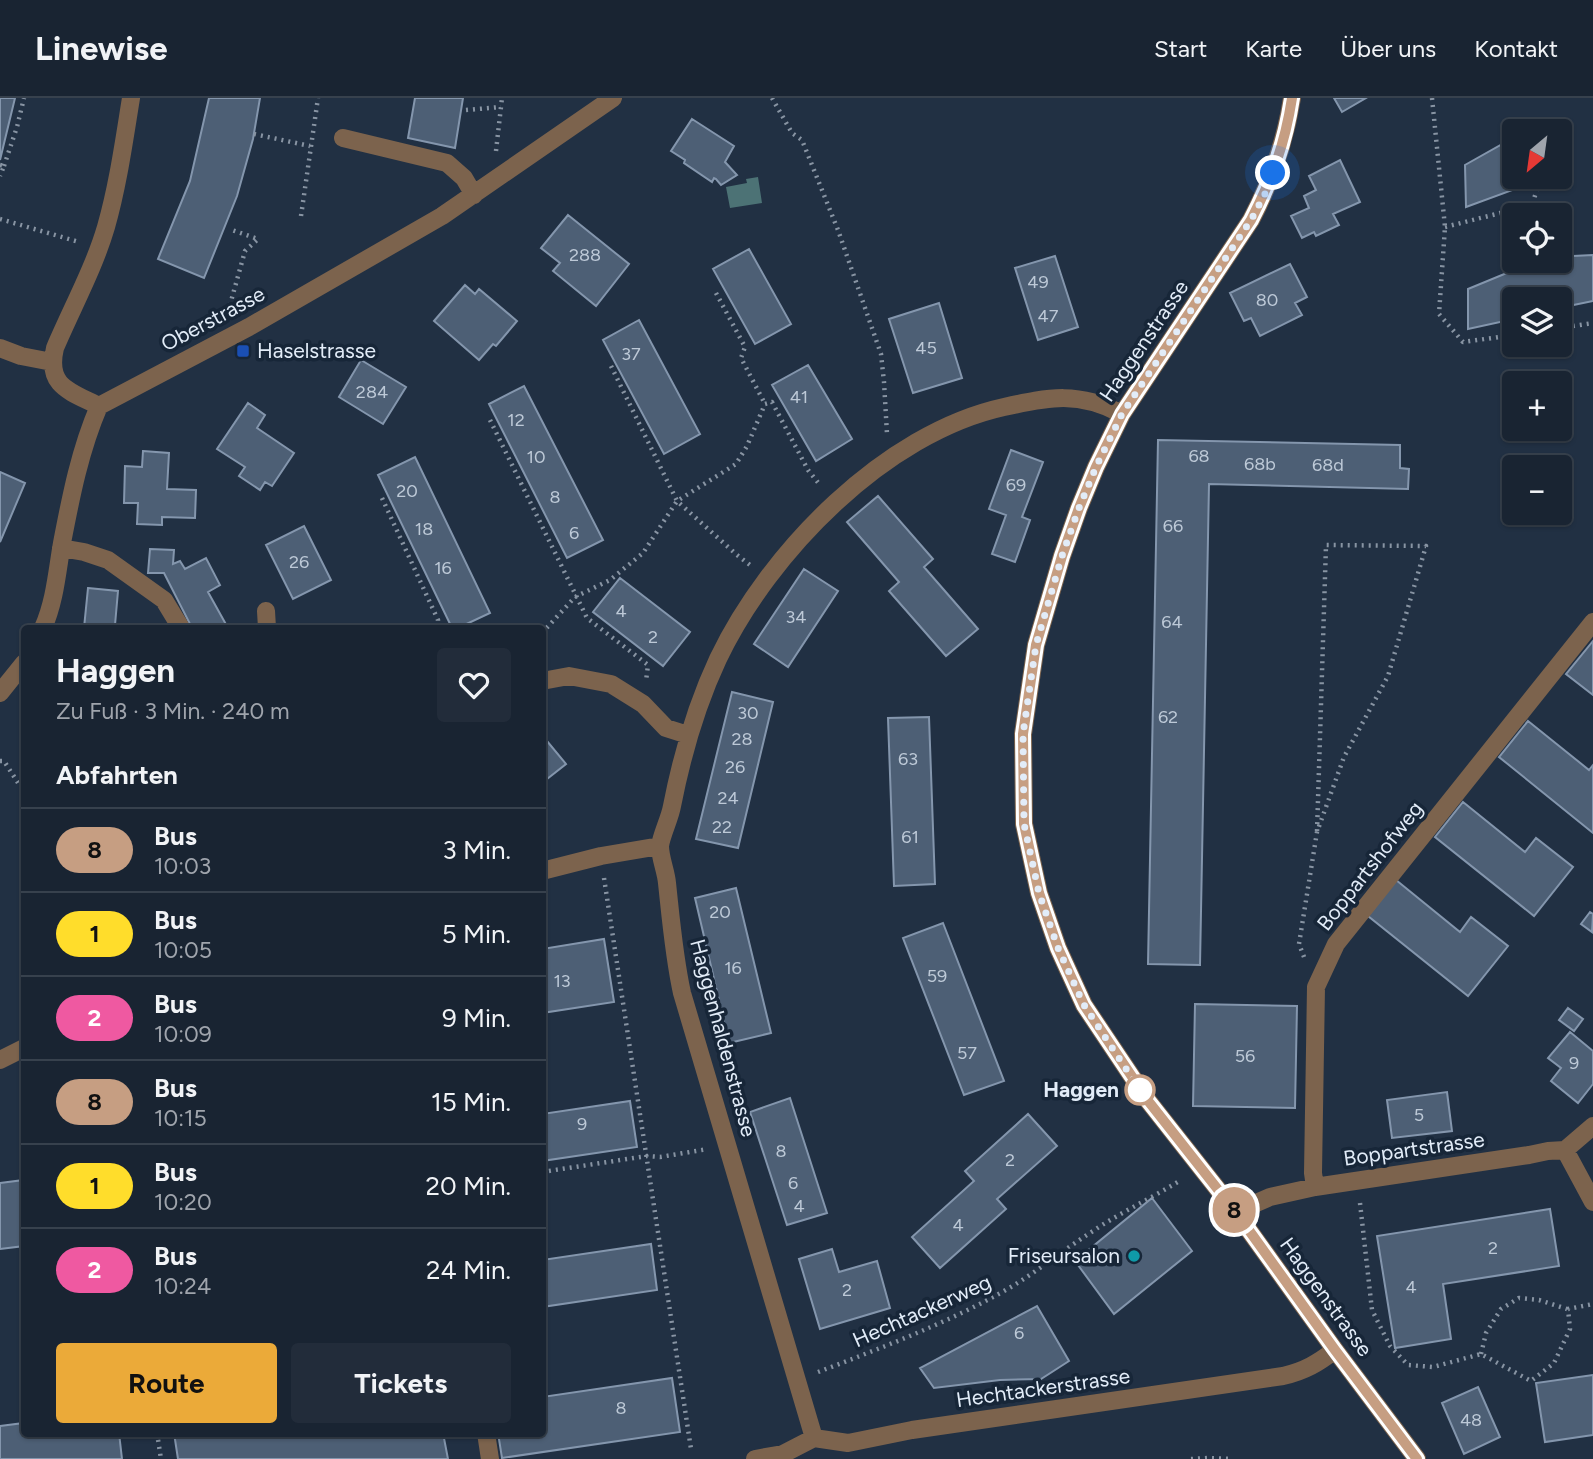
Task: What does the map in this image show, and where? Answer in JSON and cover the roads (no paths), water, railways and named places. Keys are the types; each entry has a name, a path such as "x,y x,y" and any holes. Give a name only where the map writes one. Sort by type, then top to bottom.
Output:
{"street":[{"path":"44,625 54,593 73,483 89,429 99,406 67,390 55,378 52,362 55,348 106,227 120,167 131,98"},
{"name":"Oberstrasse","path":"99,406 249,327 442,215 613,98"},
{"name":"Haggenstrasse","path":"1292,98 1279,156 1267,190 1251,220 1122,414 1079,508 1036,645 1023,734 1024,824 1039,893 1058,948 1084,1005 1149,1102 1238,1215 1417,1459"},
{"path":"344,138 447,163 464,178 474,195"},
{"path":"0,348 20,356 52,362"},
{"name":"Haggenhaldenstrasse","path":"814,1438 682,993 675,961 667,881 660,846 670,816 688,735 719,658 738,622 768,578 795,544 836,503 896,454 952,424 990,410 1029,401 1069,397 1105,405 1122,414"},
{"path":"61,548 108,560 164,600 179,625"},
{"name":"Boppartshofweg","path":"1315,1187 1316,987 1336,944 1593,622"},
{"path":"0,693 21,667"},
{"path":"546,680 569,676 611,684 643,704 666,728 688,735"},
{"path":"546,870 601,856 660,846"},
{"path":"0,1060 21,1050"},
{"path":"1593,1126 1565,1150 1593,1202"},
{"name":"Boppartstrasse","path":"1238,1215 1270,1197 1315,1187 1565,1150"},
{"name":"Hechtackerstrasse","path":"814,1438 848,1443 912,1430 1283,1376 1300,1372 1335,1350"},
{"path":"486,1437 490,1459"},
{"path":"755,1459 783,1454 814,1438"}],"place":[{"name":"Haselstrasse","path":"243,351"},
{"name":"Haggen","path":"1140,1090"},
{"name":"Friseursalon","path":"1134,1256"}]}
